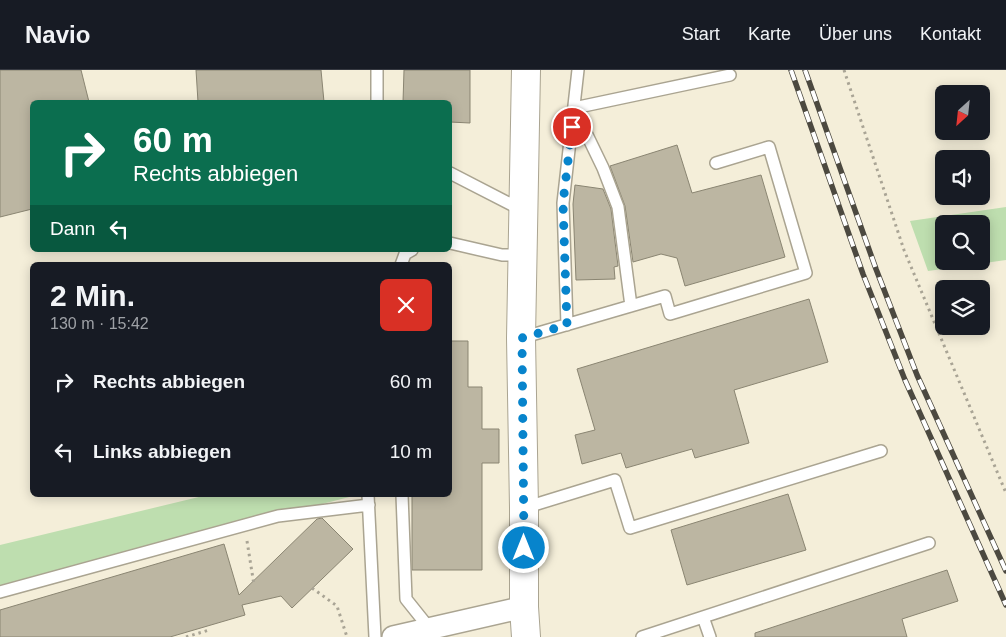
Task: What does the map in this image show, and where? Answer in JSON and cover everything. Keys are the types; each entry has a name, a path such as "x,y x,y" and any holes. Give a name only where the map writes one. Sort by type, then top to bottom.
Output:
{"main road":[{"path":"526,70 522,338 524,607 526,637"}],"street":[{"path":"393,637 524,607"}],"lane":[{"path":"377,70 377,100"},
{"path":"567,325 563,203 578,70"},
{"path":"574,108 730,75"},
{"path":"574,108 603,168 618,207 631,306"},
{"path":"522,338 665,296 670,314 806,273 769,147 716,163"},
{"path":"452,174 524,211"},
{"path":"452,243 502,255 523,255"},
{"path":"402,262 405,254 408,252"},
{"path":"524,508 615,480 630,528 881,451"},
{"path":"402,497 406,598 430,629"},
{"path":"0,592 278,516 369,500 375,637"},
{"path":"642,637 929,543"},
{"path":"703,617 710,637"}],"path":[{"path":"844,70 904,250 1006,493"},
{"path":"245,526 254,585"},
{"path":"312,588 337,606 347,637"},
{"path":"186,637 209,630"}],"green space":[{"path":"1006,207 1006,260 990,262 990,215 951,215"},
{"path":"935,217 935,270 928,271 910,221"},
{"path":"199,497 349,497 0,587 0,545"}],"building":[{"path":"0,70 81,70 88,100 30,100 30,210 0,217"},
{"path":"196,70 321,70 324,100 198,100"},
{"path":"404,70 470,70 470,123 452,122 452,100 403,100"},
{"path":"677,145 692,193 761,175 785,257 685,286 677,258 661,254 633,262 625,206 610,166"},
{"path":"575,185 603,189 611,209 618,266 614,267 615,279 576,280 573,204"},
{"path":"809,299 828,362 734,390 749,443 695,458 692,449 626,468 621,453 582,464 575,435 595,430 577,369"},
{"path":"452,341 468,341 468,387 482,387 482,429 499,429 499,463 482,463 482,570 412,570 412,497 452,497"},
{"path":"788,494 806,550 687,585 671,530"},
{"path":"322,518 353,549 292,608 281,596 242,605 245,615 170,637 0,637 0,610 224,544 239,595 317,519"},
{"path":"947,570 958,601 902,619 907,637 755,637 755,633"}],"railway":[{"path":"791,70 863,274 905,380 1006,605"},
{"path":"805,70 876,269 917,375 1006,571"}],"route":[{"path":"524,548 522,338 567,325 563,203 572,127"}]}
